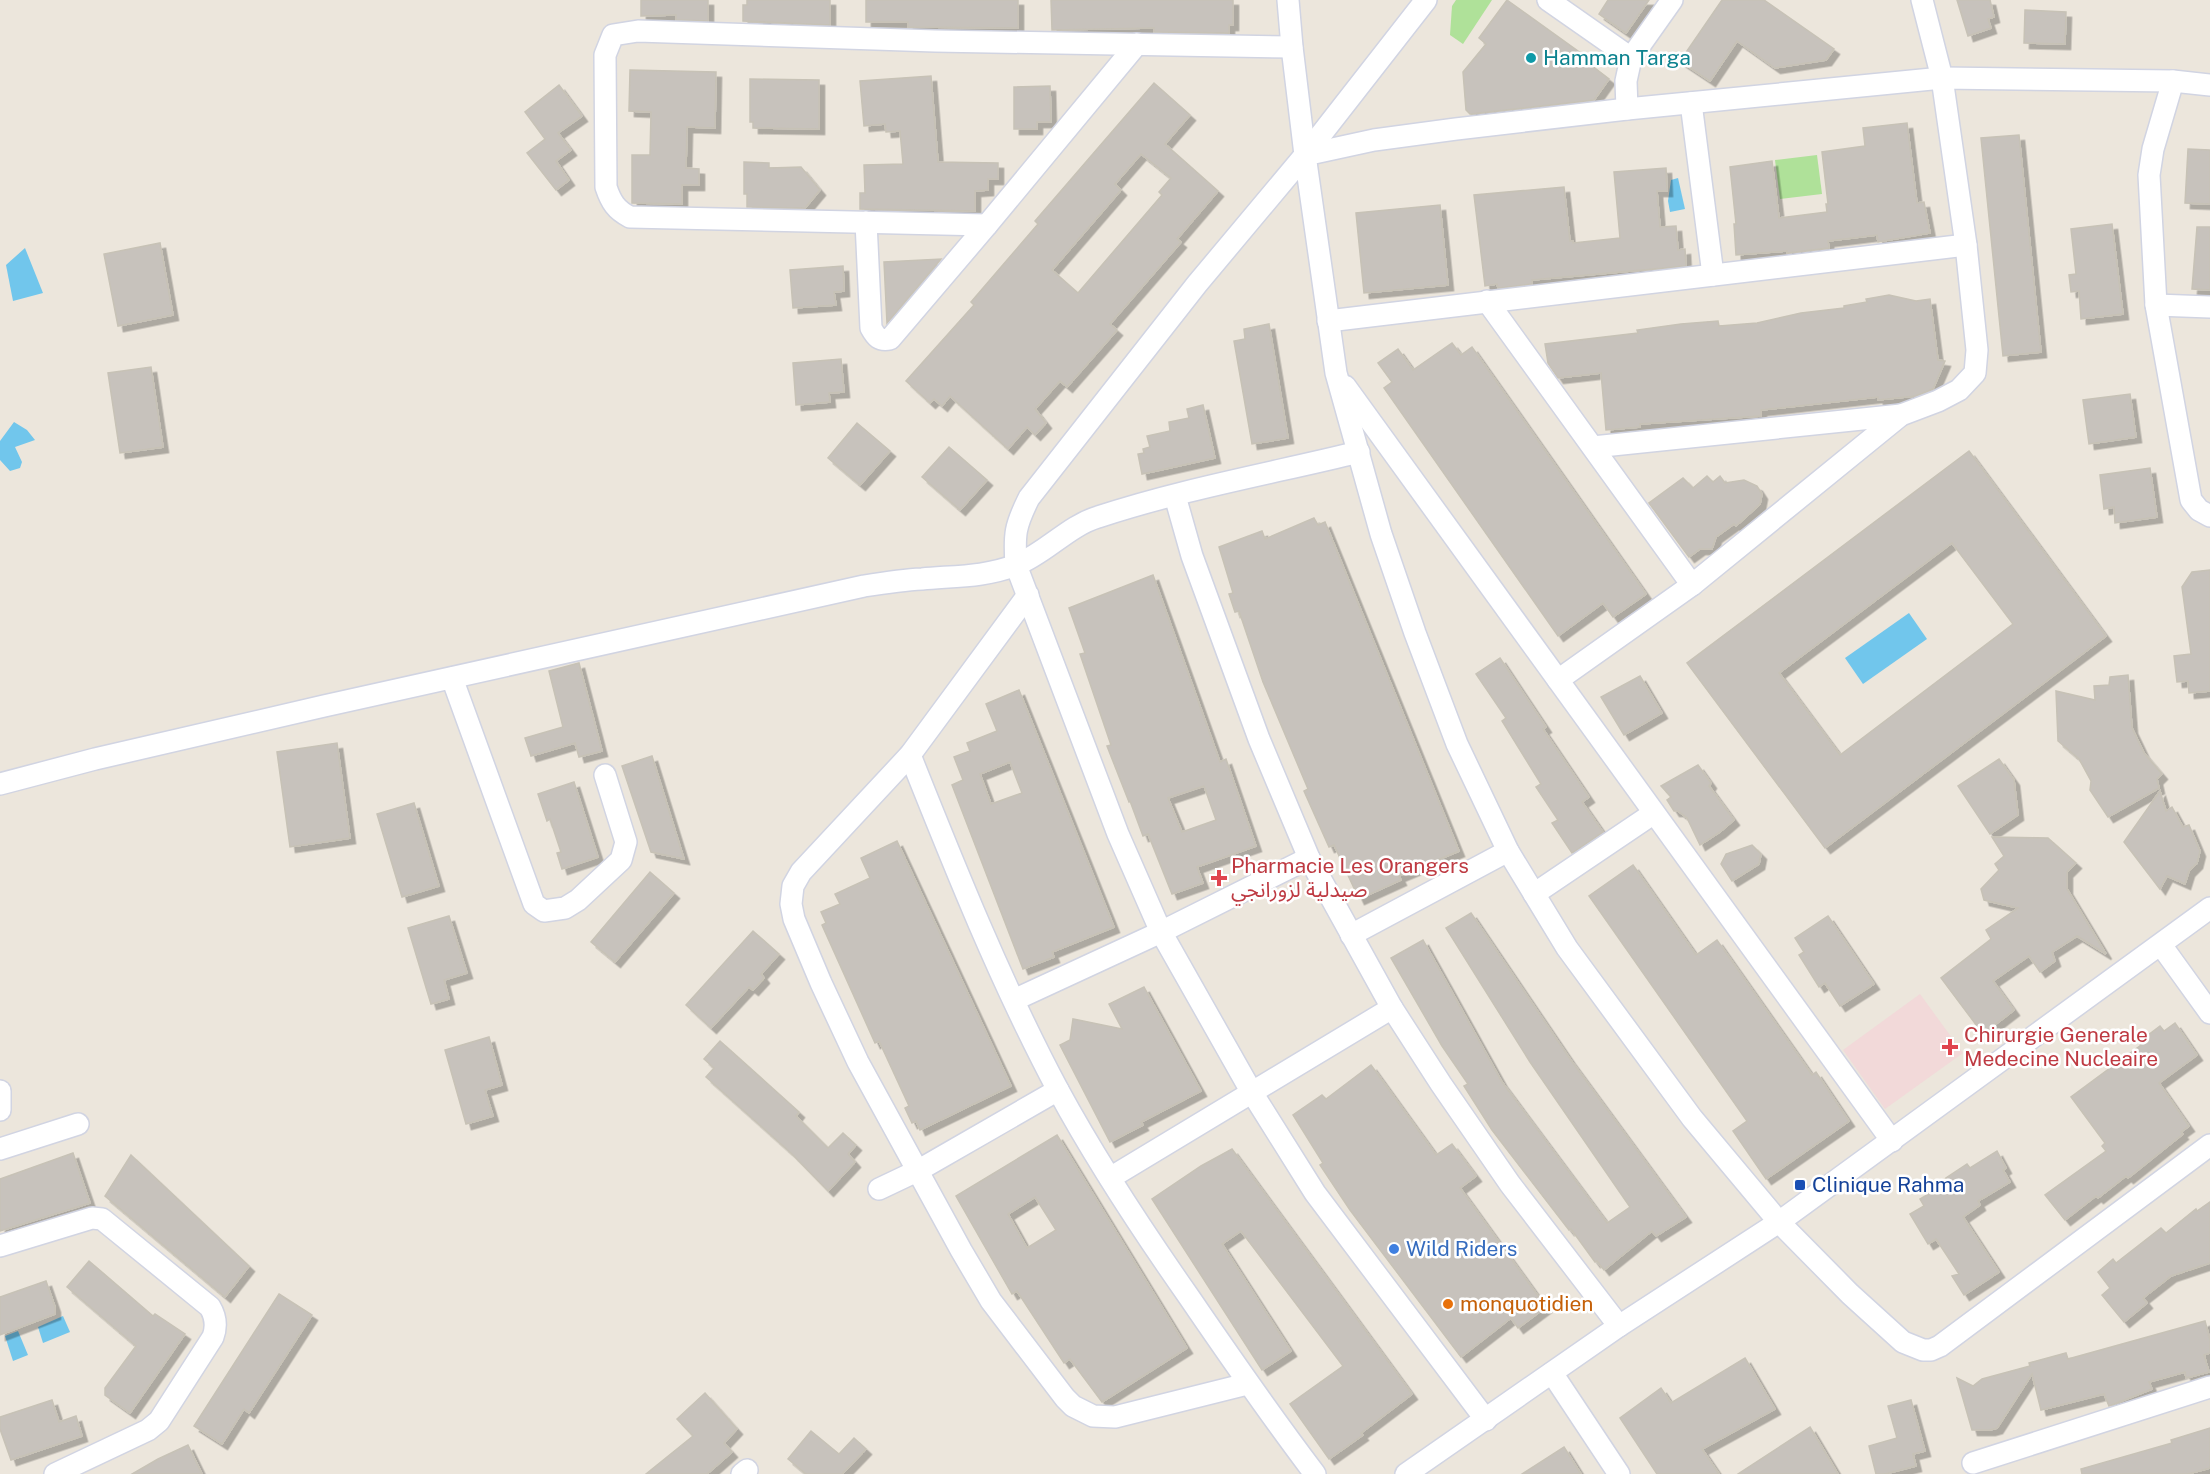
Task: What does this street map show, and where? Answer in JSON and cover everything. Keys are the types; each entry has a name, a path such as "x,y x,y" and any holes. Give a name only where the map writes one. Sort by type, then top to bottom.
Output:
{"street":[{"path":"1288,0 1305,155 1336,373 1381,534 1424,656 1457,744 1508,851 1566,948 1692,1118 1779,1222 1850,1294 1903,1342 1923,1350 1931,1350 1940,1346 2210,1145"},
{"path":"1426,0 1305,155 1197,284 1029,498 1017,521 1014,543 1016,565 1118,834 1161,932 1251,1091 1316,1193 1486,1420"},
{"path":"1548,0 1631,58"},
{"path":"1627,110 1626,81 1631,58 1672,0"},
{"path":"1593,447 1901,415 1959,390 1975,373 1977,350 1966,245 1942,78 1922,0"},
{"path":"987,225 630,217 610,202 606,187 605,55 613,35 650,32 934,41 1292,47"},
{"path":"866,222 871,328 876,336 883,340 890,339 1137,44"},
{"path":"1305,155 1374,140 1691,103 1942,78 2173,81 2210,84"},
{"path":"2173,81 2153,149 2150,175 2156,305 2191,500 2199,510 2210,516"},
{"path":"1691,103 1713,274"},
{"path":"1328,321 1966,245"},
{"path":"1487,301 1692,585"},
{"path":"2156,305 2210,307"},
{"path":"1336,373 1892,1141"},
{"path":"1558,680 1692,585 1901,415"},
{"path":"0,784 94,759 864,586 924,578 971,577 1016,565 1043,551 1083,523 1098,517 1174,496 1359,452"},
{"path":"1174,496 1192,556 1259,739 1309,858 1392,1008 1510,1184 1619,1326"},
{"path":"1028,596 910,755 801,872 793,886 791,904 794,920 858,1062 991,1300 1073,1406 1093,1416 1115,1417 1247,1384"},
{"path":"452,678 534,904 544,911 564,908 578,900 621,860 626,842 605,775"},
{"path":"910,755 953,863 1014,1000 1058,1090 1110,1178 1247,1384 1315,1474"},
{"path":"1534,894 1654,813"},
{"path":"1351,935 1508,851"},
{"path":"1014,1000 1161,932 1309,858"},
{"path":"1406,1474 1619,1326 1779,1222 2210,908"},
{"path":"2161,945 2210,1012"},
{"path":"1110,1178 1392,1008"},
{"path":"879,1189 919,1170 1058,1090"},
{"path":"0,1091 0,1110"},
{"path":"0,1149 78,1124"},
{"path":"0,1246 92,1218 102,1219 210,1307 214,1314 216,1330 213,1337 159,1421 148,1430 56,1474"},
{"path":"1552,1373 1619,1474"},
{"path":"1973,1463 2210,1387"}],"shaded area":[{"path":"1920,994 1963,1053 1885,1109 1843,1050"}],"green space":[{"path":"1456,0 1492,0 1463,44 1450,35 1452,6"},
{"path":"1817,155 1822,194 1780,199 1775,160"}],"water":[{"path":"1678,178 1685,209 1670,212 1668,201 1671,180"},
{"path":"25,248 43,293 13,301 6,265"},
{"path":"14,422 27,430 35,440 15,447 22,462 20,468 10,471 0,460 0,441"},
{"path":"1909,613 1927,639 1863,684 1845,658"},
{"path":"63,1316 70,1332 43,1343 38,1327"},
{"path":"18,1331 28,1355 13,1361 5,1336"}],"building":[{"path":"641,0 708,0 708,21 676,20 676,15 641,16"},
{"path":"747,0 830,0 830,25 743,21 743,5 747,5"},
{"path":"866,0 1018,0 1018,28 908,27 908,22 866,22"},
{"path":"1051,0 1233,0 1233,25 1229,25 1229,33 1154,32 1154,28 1052,30"},
{"name":"Hamman Targa","path":"1507,0 1589,59 1587,62 1609,79 1594,100 1470,114 1466,110 1463,72 1486,44 1479,38"},
{"path":"1608,0 1649,0 1626,33 1599,14"},
{"path":"1722,0 1764,0 1834,49 1826,60 1775,68 1737,41 1710,81 1680,61"},
{"path":"1957,0 1990,0 1994,17 1988,19 1991,28 1968,36"},
{"path":"2025,10 2066,12 2065,44 2024,43"},
{"path":"630,70 716,72 715,128 687,127 686,168 699,169 699,185 682,185 682,204 632,203 632,155 650,155 651,112 629,111"},
{"path":"931,76 938,162 998,163 998,179 988,179 988,190 975,191 975,211 860,209 860,193 865,193 864,165 903,164 900,131 886,132 885,124 864,126 860,81"},
{"path":"750,79 819,80 819,129 753,128 753,122 750,122"},
{"path":"1154,83 1190,115 1165,144 1218,191 1177,239 1181,242 1110,324 1117,330 1067,387 1060,381 1035,409 1046,423 1035,435 1027,427 1008,449 950,396 942,406 934,399 930,403 906,381 974,305 971,302 1038,224 1035,221","holes":["1141,154 1171,178 1159,192 1162,195 1078,293 1052,270 1121,190 1115,184"]},
{"path":"559,85 582,116 558,133 571,150 556,161 569,180 556,190 527,153 545,139 525,112"},
{"path":"1050,86 1051,122 1037,122 1037,129 1014,129 1014,87"},
{"path":"1907,123 1917,203 1924,202 1930,233 1878,242 1877,235 1828,241 1829,248 1787,253 1787,251 1736,255 1734,224 1736,224 1730,167 1772,161 1779,218 1827,212 1822,152 1865,146 1863,128"},
{"path":"2019,135 2041,352 2003,356 1981,138"},
{"path":"2188,149 2210,150 2210,204 2185,203"},
{"path":"744,162 769,163 769,168 801,167 820,190 805,208 747,207 747,194 744,194"},
{"path":"1666,168 1667,191 1657,191 1660,227 1676,226 1678,250 1685,249 1686,266 1532,280 1532,284 1498,288 1497,284 1485,286 1474,195 1564,187 1570,241 1573,243 1620,238 1614,172"},
{"path":"1440,205 1448,285 1364,293 1356,213"},
{"path":"2112,224 2123,314 2081,319 2079,291 2071,292 2069,275 2076,274 2071,229"},
{"path":"2197,227 2210,227 2210,290 2192,289"},
{"path":"160,243 173,315 118,326 104,254"},
{"path":"941,259 887,323 884,262"},
{"path":"843,266 844,291 834,292 836,305 793,308 790,270"},
{"path":"1889,295 1916,301 1930,299 1938,360 1945,361 1933,389 1916,396 1878,400 1878,397 1761,410 1761,416 1640,424 1640,427 1606,430 1601,373 1558,378 1548,363 1545,344 1638,333 1637,330 1681,324 1718,321 1719,326 1757,323 1801,313 1844,308 1844,306 1867,302 1866,299"},
{"path":"1269,324 1288,438 1252,444 1234,341 1245,339 1244,329"},
{"path":"1452,343 1461,355 1472,347 1646,594 1613,617 1603,603 1558,636 1384,388 1392,382 1378,363 1398,349 1413,370"},
{"path":"841,359 844,392 829,393 830,402 796,405 793,363"},
{"path":"151,367 163,447 120,453 108,373"},
{"path":"2130,394 2136,437 2089,444 2083,400"},
{"path":"1203,405 1215,458 1142,474 1138,454 1144,453 1143,449 1150,447 1147,436 1170,431 1169,422 1189,418 1187,409"},
{"path":"857,423 890,451 860,485 828,458"},
{"path":"949,447 987,480 960,510 922,477"},
{"path":"1969,451 2106,636 1825,848 1687,663","holes":["1952,543 2013,624 1840,755 1779,673"]},
{"path":"2150,468 2157,517 2115,523 2114,507 2104,509 2100,475"},
{"path":"1707,476 1713,482 1720,476 1725,483 1744,480 1757,486 1762,494 1760,504 1736,526 1734,524 1716,537 1712,549 1700,549 1689,557 1649,503 1683,478 1693,488"},
{"path":"1314,518 1318,525 1325,522 1459,851 1399,876 1401,880 1359,899 1334,845 1329,847 1304,791 1308,789 1263,682 1239,611 1235,612 1229,594 1233,593 1219,547 1262,531 1265,539"},
{"path":"2210,570 2210,691 2189,693 2188,681 2177,682 2174,656 2191,654 2182,587 2192,572"},
{"path":"1153,575 1220,762 1226,759 1256,846 1197,867 1203,883 1172,894 1148,834 1143,836 1107,746 1111,745 1080,654 1085,653 1069,608","holes":["1204,786 1216,820 1182,832 1168,798"]},
{"path":"1500,658 1546,727 1543,729 1589,797 1582,802 1603,832 1572,853 1552,823 1558,820 1536,787 1541,784 1502,721 1506,718 1476,674"},
{"path":"579,663 602,751 579,757 575,743 531,756 525,738 563,727 549,671"},
{"path":"2128,675 2132,728 2144,753 2162,774 2157,779 2159,788 2108,817 2090,790 2091,781 2079,759 2058,741 2056,691 2095,700 2094,686 2109,685 2110,677"},
{"path":"1640,676 1662,713 1624,735 1601,697"},
{"path":"1019,690 1114,927 1052,952 1054,957 1023,969 952,785 963,780 954,757 970,751 967,743 997,731 986,704","holes":["1010,762 1022,793 991,804 980,774"]},
{"path":"337,743 350,838 290,847 277,752"},
{"path":"652,756 684,859 651,852 622,766"},
{"path":"1999,759 2014,780 2018,815 1990,834 1958,786"},
{"path":"1698,765 1711,783 1709,786 1734,820 1700,845 1687,818 1678,811 1674,811 1667,800 1671,797 1661,786"},
{"path":"574,782 598,857 562,869 557,853 561,852 550,819 547,821 538,794"},
{"path":"2160,791 2166,811 2172,807 2183,827 2189,825 2200,851 2197,863 2189,871 2185,884 2167,876 2160,889 2124,842"},
{"path":"414,803 439,886 402,897 377,814"},
{"path":"1992,837 2048,838 2076,863 2067,872 2067,889 2106,954 2077,936 2052,952 2055,961 2040,972 2029,956 1993,981 2014,1010 1983,1034 1941,978 1991,939 1986,930 2018,908 1984,900 1981,889 1999,870 1995,864 2004,856"},
{"path":"897,841 1011,1086 920,1130 916,1121 912,1123 905,1108 909,1106 879,1041 875,1043 822,925 826,923 821,912 840,904 835,894 870,878 861,858"},
{"path":"1752,845 1761,854 1759,864 1732,881 1721,864 1726,854"},
{"path":"1633,865 1696,955 1717,940 1812,1075 1816,1072 1849,1121 1766,1179 1733,1131 1747,1121 1589,896"},
{"path":"650,872 674,893 615,962 591,942"},
{"path":"1471,913 1570,1059 1686,1217 1656,1236 1652,1231 1604,1270 1597,1261 1595,1262 1571,1229 1569,1230 1492,1130 1464,1086 1468,1084 1442,1046 1391,958 1423,940 1502,1082 1607,1223 1630,1207 1530,1062 1446,928"},
{"path":"449,916 467,973 444,980 449,999 431,1004 408,928"},
{"path":"1828,916 1874,984 1840,1006 1825,983 1819,987 1799,955 1804,952 1795,938"},
{"path":"753,931 779,954 761,974 764,978 753,990 749,987 711,1028 686,1005"},
{"path":"1144,987 1201,1091 1141,1122 1143,1125 1110,1142 1060,1045 1070,1040 1073,1019 1122,1029 1109,1004"},
{"path":"2175,1023 2197,1055 2159,1083 2189,1126 2181,1132 2183,1134 2128,1178 2126,1176 2098,1198 2096,1196 2065,1220 2045,1195 2106,1151 2102,1146 2105,1143 2071,1097 2141,1045 2139,1042 2160,1026 2164,1031"},
{"path":"489,1037 502,1085 485,1090 493,1116 466,1124 445,1050"},
{"path":"720,1041 799,1112 796,1116 828,1148 843,1133 856,1145 848,1154 855,1162 828,1191 791,1153 706,1077 714,1068 704,1059"},
{"path":"1371,1065 1436,1155 1452,1144 1476,1176 1460,1188 1546,1307 1518,1328 1511,1318 1461,1357 1350,1210 1320,1165 1323,1163 1293,1115 1322,1095 1326,1099"},
{"path":"1057,1135 1187,1348 1102,1402 1070,1359 1064,1363 1017,1291 1012,1294 956,1196","holes":["1035,1197 1056,1230 1027,1248 1008,1214"]},
{"path":"1232,1149 1412,1394 1361,1433 1363,1435 1329,1459 1290,1404 1343,1366 1241,1231 1222,1244 1291,1351 1262,1370 1152,1199 1201,1166"},
{"path":"1997,1151 2006,1168 2003,1170 2010,1182 1978,1201 1980,1205 1963,1217 1999,1272 1964,1295 1952,1276 1959,1274 1936,1239 1928,1244 1910,1214 1924,1206 1920,1199 1949,1182 1946,1178 1967,1164 1970,1168"},
{"path":"73,1153 90,1203 0,1231 0,1179"},
{"path":"131,1155 249,1266 225,1297 105,1196"},
{"path":"2210,1202 2210,1263 2171,1276 2143,1298 2147,1303 2124,1322 2102,1295 2110,1288 2098,1272 2113,1259 2116,1263 2161,1228 2166,1233 2196,1209 2197,1211"},
{"path":"89,1261 153,1316 155,1314 185,1334 130,1413 105,1395 105,1388 136,1346 67,1287"},
{"path":"46,1281 55,1307 55,1314 0,1335 0,1297"},
{"path":"279,1294 312,1315 249,1413 244,1409 222,1444 194,1426"},
{"path":"2205,1321 2210,1340 2210,1353 2204,1355 2209,1372 2186,1378 2185,1372 2149,1382 2152,1389 2109,1406 2104,1394 2041,1410 2032,1374 1997,1428 1972,1430 1957,1378 1973,1386 1982,1379 2030,1366 2029,1363 2066,1353 2068,1359"},
{"path":"1745,1358 1775,1409 1702,1449 1719,1474 1657,1474 1620,1418 1661,1388 1671,1403"},
{"path":"705,1393 737,1429 724,1443 732,1452 707,1474 646,1474 693,1436 677,1419"},
{"path":"52,1400 59,1422 76,1416 82,1436 11,1460 0,1429 0,1417"},
{"path":"1911,1400 1925,1451 1913,1454 1916,1466 1876,1474 1869,1446 1897,1438 1888,1406"},
{"path":"1810,1427 1838,1474 1738,1474"},
{"path":"2210,1428 2210,1468 2188,1474 2082,1474 2081,1469 2172,1443 2171,1440"},
{"path":"811,1431 839,1454 854,1438 866,1449 842,1474 806,1474 788,1459"},
{"path":"188,1445 202,1474 132,1474 158,1459"},
{"path":"1564,1447 1581,1474 1522,1474"}],"place":[{"name":"Hamman Targa","path":"1531,58"},
{"name":"Pharmacie Les Orangers صيدلية لزورانجي","path":"1219,878"},
{"name":"Chirurgie Generale Medecine Nucleaire","path":"1950,1047"},
{"name":"Clinique Rahma","path":"1800,1185"},
{"name":"Wild Riders","path":"1394,1249"},
{"name":"monquotidien","path":"1448,1304"}]}
